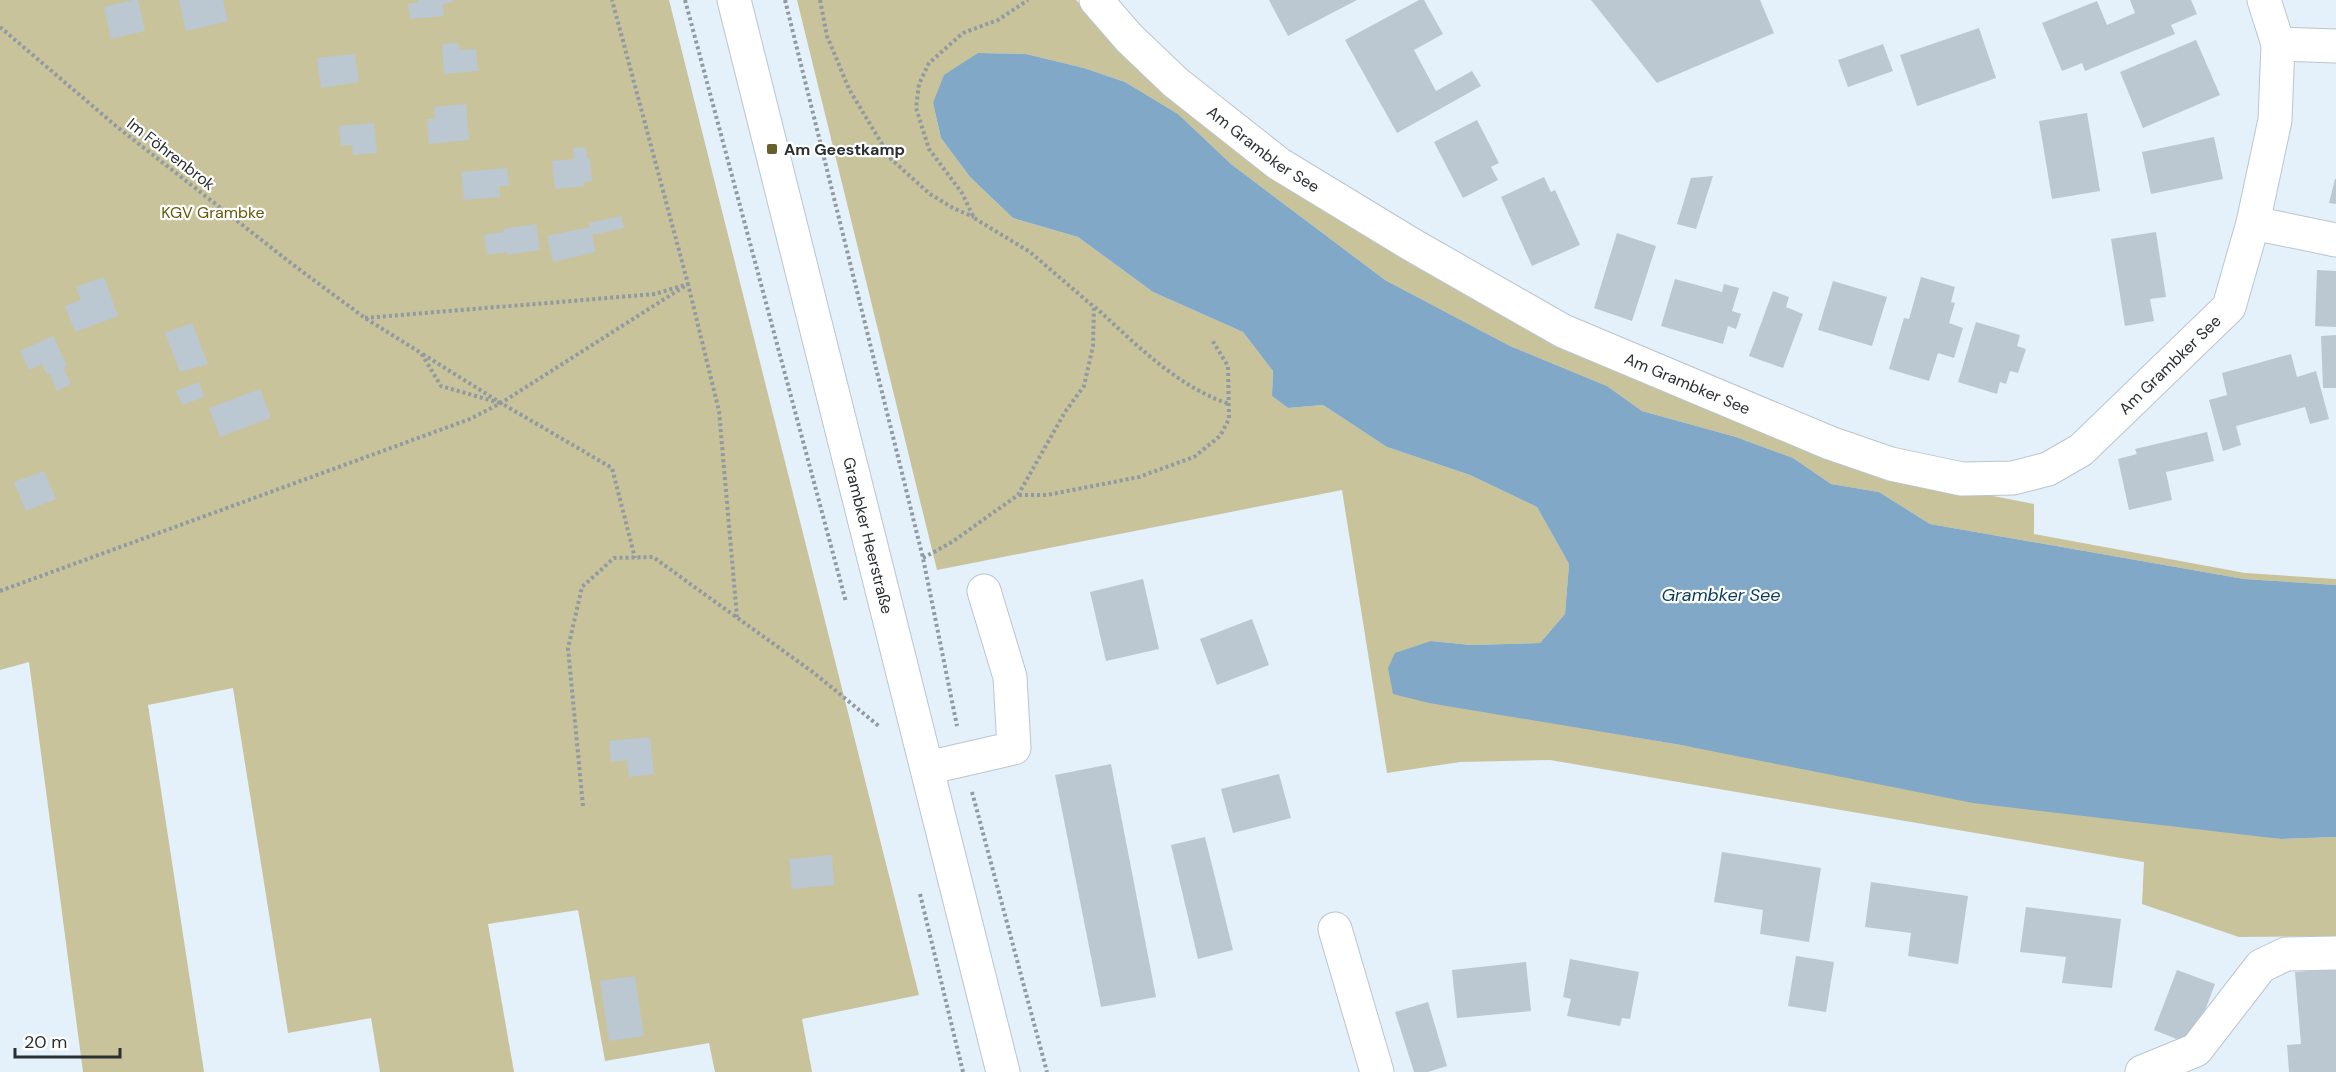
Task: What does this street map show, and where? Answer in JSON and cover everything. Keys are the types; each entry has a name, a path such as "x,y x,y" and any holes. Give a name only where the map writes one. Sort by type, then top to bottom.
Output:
{"street":[{"name":"Grambker Heerstraße","path":"734,0 1003,1072"},
{"name":"Am Grambker See","path":"1096,0 1129,38 1175,82 1279,164 1414,246 1563,331 1830,443 1891,464 1962,479 2013,478 2048,469 2081,450 2229,307 2253,223 2275,120 2278,44 2264,0"},
{"path":"2278,44 2336,46"},
{"path":"2253,223 2336,240"},
{"path":"927,768 1014,748 1010,677 984,591"},
{"path":"1335,929 1377,1072"},
{"path":"2142,1072 2196,1050 2261,966 2286,954 2336,953"}],"path":[{"path":"612,0 688,284 719,411 737,617"},
{"path":"685,0 849,610"},
{"path":"784,0 923,558 964,760 1047,1072"},
{"path":"820,0 827,36 849,89 891,159 930,194 1030,252 1174,376 1206,396 1229,404"},
{"path":"1020,0 1027,1"},
{"path":"974,218 962,193 929,149 916,108 919,84 930,63 963,33 998,20 1027,1"},
{"name":"Im Föhrenbrok","path":"0,27 116,126 365,318 501,403"},
{"path":"365,318 655,294 688,284"},
{"path":"0,591 470,419 501,403 688,284"},
{"path":"923,558 952,542 1018,495 1065,412 1084,387 1093,346 1094,306"},
{"path":"1018,495 1047,495 1139,477 1194,457 1220,436 1229,419 1228,366 1212,340"},
{"path":"421,353 441,387 501,403 612,468 635,558"},
{"path":"584,806 568,648 582,587 614,558 653,557 814,673 887,732"},
{"path":"876,714 881,737"},
{"path":"918,887 963,1072"}],"green space":[{"name":"KGV Grambke","path":"0,0 669,0 919,995 802,1019 812,1072 715,1072 709,1043 605,1061 578,910 488,924 514,1072 380,1072 371,1018 288,1033 233,688 148,705 204,1072 83,1072 29,662 0,670"},
{"path":"797,0 1076,0 1137,61 1245,153 1836,461 1927,489 1993,496 2034,504 2034,534 2245,573 2336,579 2336,585 2244,579 1930,524 1879,492 1831,484 1793,458 1736,437 1642,411 1607,386 1510,346 1385,280 1231,164 1178,114 1125,82 1084,68 1026,54 978,53 933,103 941,138 970,177 1013,218 1078,237 1153,292 1243,332 1273,371 1272,396 1288,408 1323,405 1387,447 1470,475 1537,507 1569,564 1565,614 1540,643 1471,645 1431,641 1497,713 1681,745 2281,839 2336,837 2336,936 2239,937 2142,904 2144,862 1550,760 1460,762 1387,773 1342,490 937,570"}],"water":[{"name":"Grambker See","path":"978,53 1026,54 1084,68 1125,82 1178,114 1231,164 1385,280 1510,346 1607,386 1642,411 1736,437 1793,458 1831,484 1879,492 1930,524 2244,579 2336,585 2336,837 2281,839 1973,803 1681,745 1429,703 1393,694 1388,668 1395,653 1431,641 1471,645 1540,643 1565,614 1569,564 1537,507 1470,475 1387,447 1323,405 1288,408 1272,396 1273,371 1243,332 1153,292 1078,237 1013,218 970,177 941,138 933,103 944,75"}],"building":[{"path":"138,0 145,31 111,39 104,7"},
{"path":"179,0 223,0 228,21 186,31"},
{"path":"418,0 453,0 453,2 443,4 444,16 410,19 408,4 418,2"},
{"path":"1269,0 1357,0 1288,36"},
{"path":"1419,0 1424,0 1443,34 1414,50 1436,91 1472,71 1481,86 1397,133 1345,40"},
{"path":"1591,0 1760,0 1774,33 1657,83"},
{"path":"2130,0 2191,0 2197,14 2171,25 2175,34 2085,71 2082,63 2062,71 2042,23 2097,1 2107,25 2135,13"},
{"path":"1979,28 1996,78 1917,106 1900,55"},
{"path":"2196,40 2220,95 2143,128 2120,72"},
{"path":"459,43 460,50 476,49 478,71 444,74 442,44"},
{"path":"1883,44 1893,71 1848,87 1838,60"},
{"path":"355,54 359,82 321,88 317,58"},
{"path":"466,104 469,140 429,144 427,119 435,119 434,107"},
{"path":"2087,113 2100,191 2052,199 2039,121"},
{"path":"1477,120 1499,163 1491,167 1498,180 1463,198 1434,142"},
{"path":"374,123 377,153 353,155 352,145 341,146 339,126"},
{"path":"2214,137 2223,179 2151,194 2142,152"},
{"path":"586,147 587,158 590,158 592,181 584,182 585,186 555,189 552,161 574,159 573,148"},
{"path":"507,168 509,186 499,186 500,197 464,200 461,172"},
{"path":"1713,176 1696,229 1677,224 1691,178"},
{"path":"1544,177 1551,192 1555,190 1580,245 1532,266 1501,197"},
{"path":"2336,179 2336,204 2329,203"},
{"path":"621,216 624,228 592,235 596,252 553,262 547,236 590,227 589,223"},
{"path":"536,224 540,250 507,255 507,252 487,255 484,235 504,232 503,229"},
{"path":"2156,232 2166,297 2150,299 2154,321 2125,326 2111,239"},
{"path":"1617,233 1656,246 1632,321 1594,308"},
{"path":"2317,270 2336,271 2336,327 2315,326"},
{"path":"104,277 118,316 75,332 65,306 81,300 76,287"},
{"path":"1921,277 1955,287 1951,302 1955,303 1949,323 1963,328 1954,358 1938,353 1929,381 1889,369 1904,318 1909,319"},
{"path":"1675,279 1722,292 1724,284 1739,288 1732,311 1741,314 1736,329 1728,326 1723,344 1661,326"},
{"path":"1833,281 1887,297 1872,346 1818,330"},
{"path":"1773,291 1789,297 1786,307 1803,314 1783,368 1749,356"},
{"path":"1976,322 2020,335 2017,346 2026,349 2018,373 2010,371 2006,384 2000,382 1997,394 1958,382"},
{"path":"192,323 208,364 180,372 165,333"},
{"path":"2336,335 2336,388 2323,388 2321,336"},
{"path":"53,336 67,366 63,368 71,384 57,391 50,374 47,375 42,364 29,370 20,351"},
{"path":"2291,354 2297,377 2316,371 2329,419 2310,424 2305,407 2236,426 2241,445 2223,451 2209,400 2227,395 2222,373"},
{"path":"199,382 204,397 182,405 176,391"},
{"path":"260,389 271,418 220,437 209,408"},
{"path":"2207,432 2214,461 2166,472 2172,500 2129,510 2118,459 2137,454 2135,449"},
{"path":"44,471 56,499 26,511 14,482"},
{"path":"1143,579 1159,649 1106,661 1090,592"},
{"path":"1252,619 1269,665 1217,685 1200,639"},
{"path":"650,737 654,774 629,777 627,760 611,762 609,741"},
{"path":"1111,764 1156,997 1101,1007 1055,775"},
{"path":"1279,774 1291,818 1233,833 1221,789"},
{"path":"1205,837 1233,950 1198,959 1171,845"},
{"path":"1722,852 1821,868 1809,942 1760,934 1763,910 1714,902"},
{"path":"832,855 834,885 792,889 789,859"},
{"path":"1871,882 1968,896 1958,964 1908,956 1911,933 1865,927"},
{"path":"2026,907 2121,919 2112,988 2062,983 2066,957 2020,952"},
{"path":"1796,956 1834,962 1826,1012 1788,1006"},
{"path":"1570,959 1639,972 1630,1019 1622,1018 1620,1026 1567,1016 1571,999 1563,997"},
{"path":"1526,962 1531,1011 1457,1018 1452,970"},
{"path":"2336,969 2336,1072 2289,1072 2287,1045 2301,1044 2295,972"},
{"path":"2177,970 2215,984 2192,1045 2154,1030"},
{"path":"635,976 644,1036 609,1041 600,981"},
{"path":"1428,1002 1447,1066 1428,1072 1414,1072 1395,1012"}],"place":[{"name":"Am Geestkamp","path":"772,149"}]}
